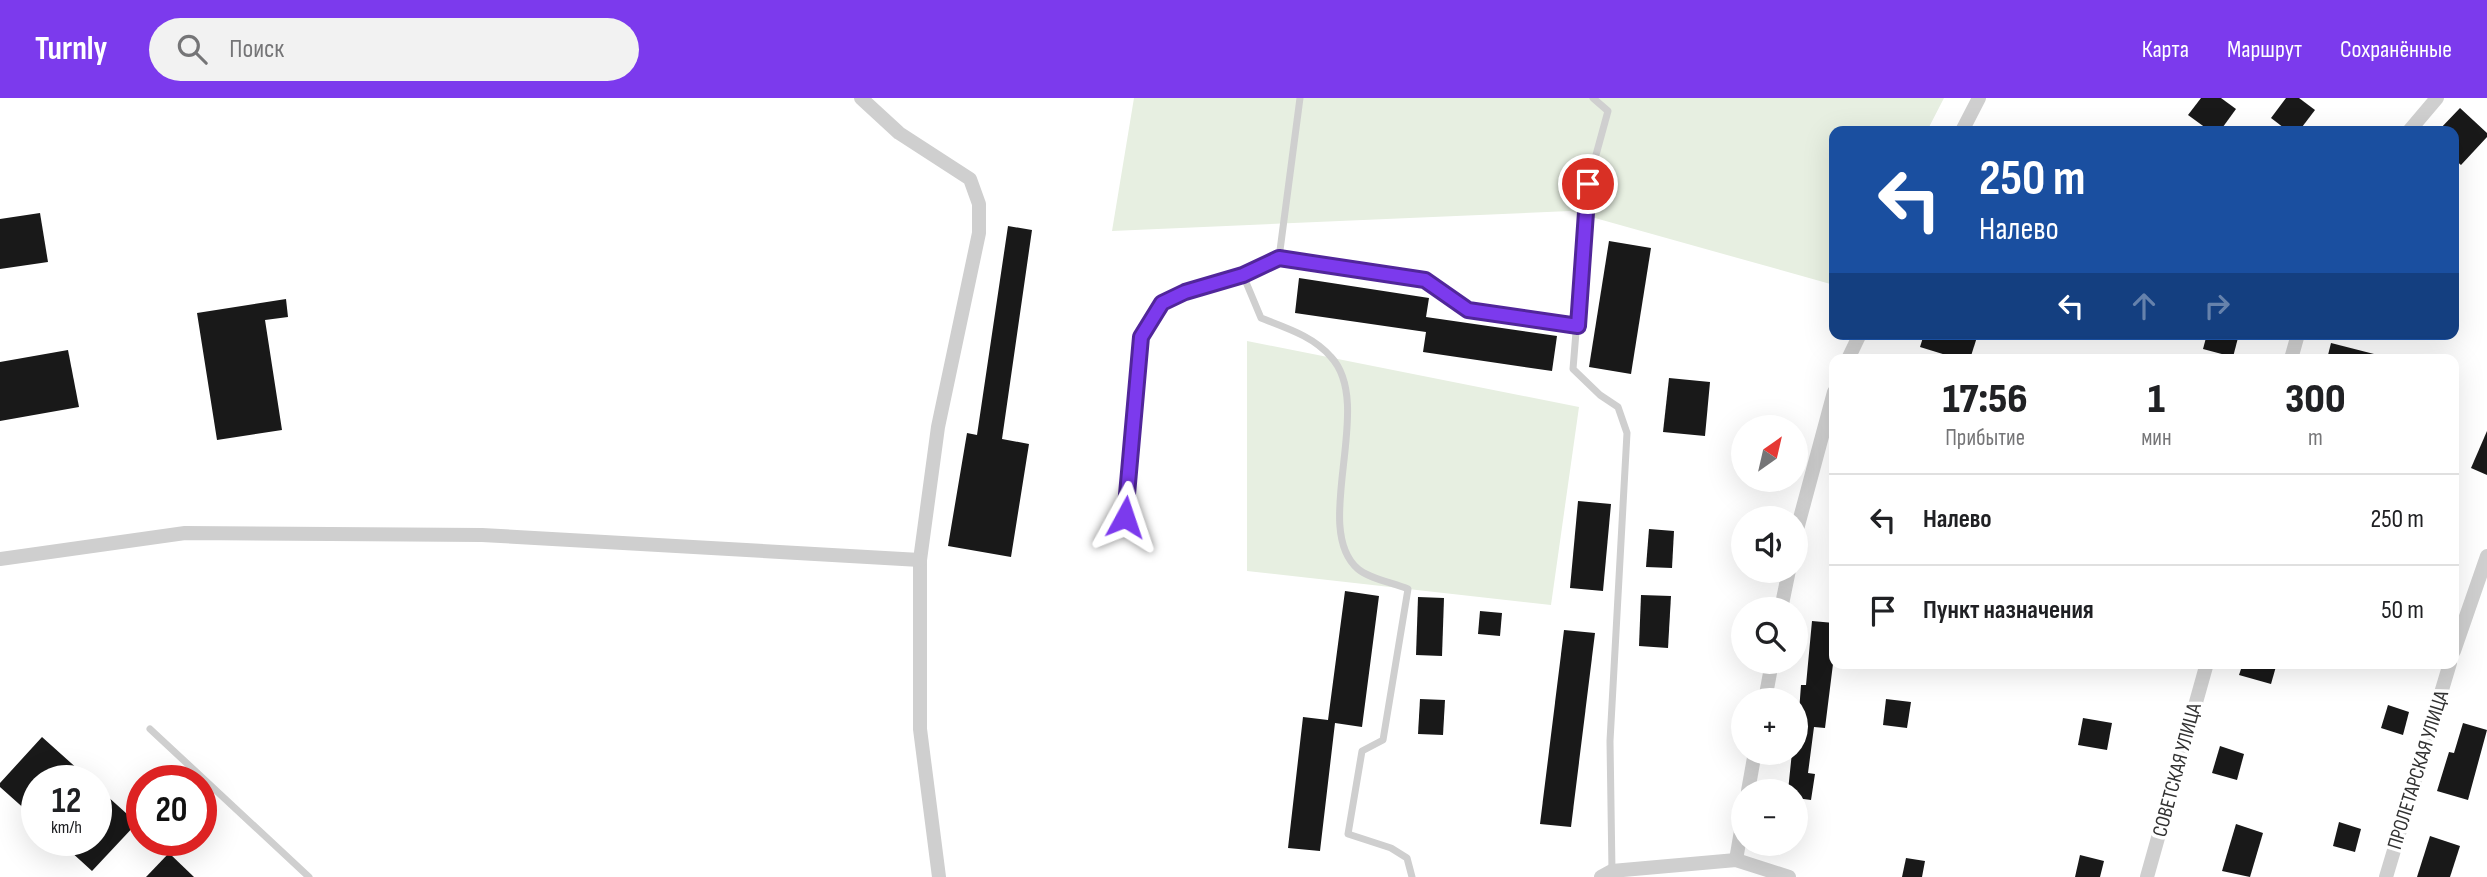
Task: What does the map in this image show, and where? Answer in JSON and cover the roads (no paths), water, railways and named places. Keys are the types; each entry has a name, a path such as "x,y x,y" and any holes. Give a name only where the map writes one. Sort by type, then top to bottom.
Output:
{"street":[{"path":"861,98 899,133 970,178 979,204 979,233 938,428 920,560 920,729 939,877"},
{"path":"1965,126 1979,98"},
{"path":"2413,126 2437,98"},
{"path":"1803,506 1829,410"},
{"path":"0,559 185,533 482,535 920,560"},
{"path":"2459,637 2487,556"},
{"name":"СОВЕТСКАЯ УЛИЦА","path":"2147,877 2205,669"},
{"name":"ПРОЛЕТАРСКАЯ УЛИЦА","path":"2386,877 2448,669"},
{"path":"1736,860 1737,856"},
{"path":"1607,874 1736,860 1789,877"}],"lane":[{"path":"1279,258 1300,98"},
{"path":"1592,98 1608,111 1588,184 1573,369 1600,395 1618,407 1627,433 1610,741 1607,874"},
{"path":"1125,517 1141,337 1162,303 1185,292 1243,275 1279,258 1425,280 1468,310 1578,326"},
{"path":"1243,275 1261,318 1308,338 1333,358 1347,387 1344,480 1338,525 1344,549 1359,569 1408,589 1382,740 1362,751 1348,834 1391,848 1407,859 1412,877"},
{"path":"150,729 309,877"}]}
